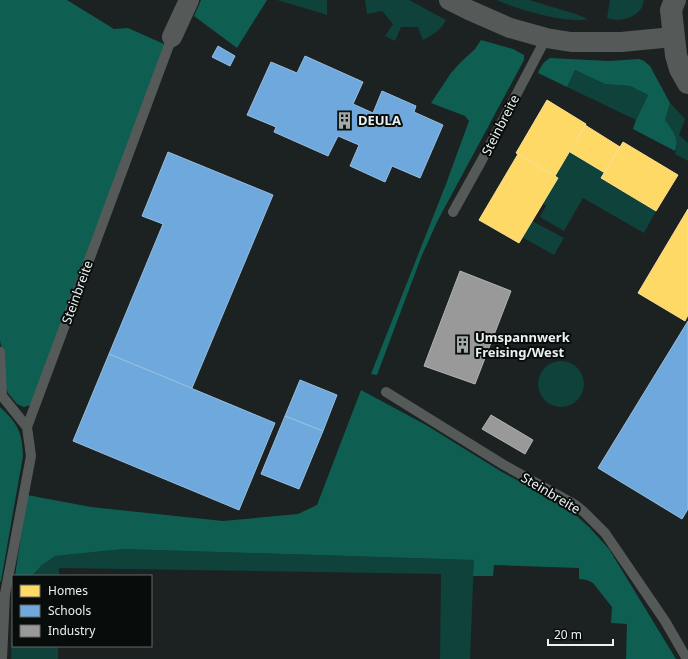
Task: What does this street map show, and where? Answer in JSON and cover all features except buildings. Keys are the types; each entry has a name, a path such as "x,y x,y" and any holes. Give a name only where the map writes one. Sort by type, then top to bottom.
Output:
{"street":[{"name":"Steinbreite","path":"172,37 189,0"},
{"path":"449,0 510,28 546,38 571,42 622,42 673,37"},
{"path":"670,3 676,55 680,68 688,83"}],"lane":[{"name":"Steinbreite","path":"2,659 3,593 31,456 27,426 172,37"},
{"name":"Steinbreite","path":"453,212 546,38"},
{"path":"0,352 1,396 27,426"},
{"name":"Steinbreite","path":"386,392 504,465 574,504 584,512 605,533 665,621 687,659"}],"green space":[{"path":"0,0 67,0 114,29 128,28 173,48 34,404 24,407 17,404 8,393 4,381 0,340"},
{"path":"201,0 267,0 237,48 194,16"},
{"path":"277,0 327,0 327,15 321,13"},
{"path":"365,0 409,0 446,20 442,27 423,40 418,27 401,27 395,41 385,36 393,24 382,11 367,14"},
{"path":"497,0 529,0 588,19 579,20 556,18 505,4"},
{"path":"610,0 644,0 641,8 635,14 628,18 615,20 607,18"},
{"path":"481,40 513,49 524,55 524,60 438,220 422,255 377,375 371,374 446,184 469,121 465,116 431,103 451,73 475,49"},
{"path":"550,58 609,61 639,59 644,61 650,66 670,103 665,120 673,131 677,142 675,151 633,129 648,95 630,86 605,84 575,70 567,87 538,73 543,64"},
{"path":"575,70 605,84 630,86 648,95 636,120 567,87"},
{"path":"670,103 685,119 679,135 688,143 688,161 675,154 677,146 665,120"},
{"path":"570,152 605,173 601,179 656,211 644,233 583,198 564,231 540,217 546,206 543,203 558,178 555,176"},
{"path":"532,221 564,238 554,255 522,237"},
{"path":"561,361 574,365 580,371 584,384 580,397 574,403 561,407 548,403 542,397 538,384 542,371 548,365"},
{"path":"361,390 426,425 502,472 571,511 589,527 609,549 676,659 626,659 627,624 611,623 612,607 593,583 587,580 579,579 579,568 494,565 493,576 473,576 474,560 124,549 55,556 42,565 33,575 15,575 27,495 91,507 223,521 298,514 317,505"},
{"path":"0,407 18,428 22,440 23,456 0,582"},
{"path":"124,549 474,560 470,659 440,659 441,574 59,568 59,575 34,575 42,565 55,556"},
{"path":"12,634 12,647 58,647 58,659 11,659"}],"place":[{"name":"DEULA","path":"345,120"},
{"name":"Umspannwerk Freising/West","path":"462,344"}]}
